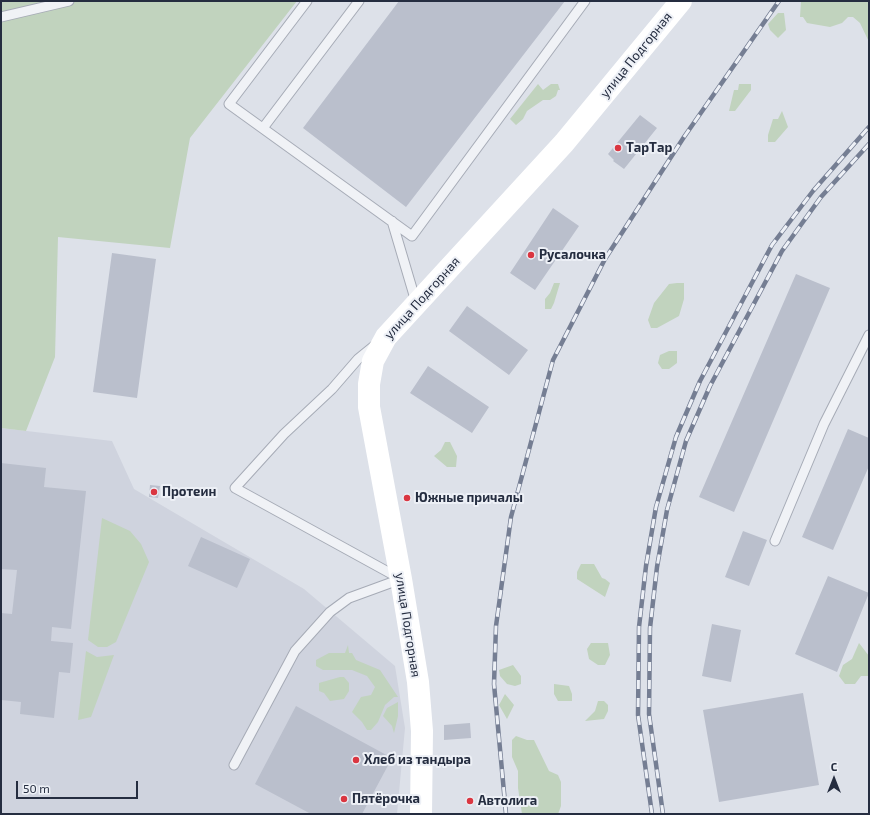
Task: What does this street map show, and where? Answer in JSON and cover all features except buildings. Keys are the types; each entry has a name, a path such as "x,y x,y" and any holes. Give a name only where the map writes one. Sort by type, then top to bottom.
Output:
{"main road":[{"name":"улица Подгорная","path":"421,814 422,731 418,682 401,579 369,407 369,384 373,361 386,336 564,143 681,1"}],"lane":[{"path":"1,17 69,1"},
{"path":"307,1 229,104 412,236 585,1"},
{"path":"263,128 359,1"},
{"path":"392,221 416,304"},
{"path":"775,541 824,424 869,335"},
{"path":"386,336 358,358 332,389 284,434 234,488 401,579"},
{"path":"234,765 295,651 330,612 349,598 401,579"}],"shaded area":[{"path":"1,428 112,441 134,489 304,589 395,666 405,728 397,814 1,814"}],"green space":[{"path":"1,1 297,1 190,138 170,248 58,237 55,357 26,431 1,428"},
{"path":"801,1 869,1 869,42 860,23 853,17 848,17 842,23 830,27 807,23 803,17 800,17"},
{"path":"778,13 784,13 786,30 778,38 770,30 768,24"},
{"path":"538,84 543,90 551,84 558,84 560,90 558,90 556,96 550,100 543,100 527,111 523,119 516,125 510,119"},
{"path":"739,84 751,84 751,90 735,111 729,111 734,90 738,90"},
{"path":"782,111 788,127 775,142 768,142 768,135 773,119 778,119"},
{"path":"554,283 560,283 554,303 551,309 545,309 545,299 550,293"},
{"path":"684,283 684,299 679,316 657,328 651,328 648,320 654,303 669,284"},
{"path":"669,351 677,351 677,363 669,369 662,369 658,363 660,355"},
{"path":"445,442 450,442 457,456 456,467 447,467 434,456 441,450"},
{"path":"102,518 130,531 141,544 149,562 116,642 107,647 98,647 88,640"},
{"path":"581,564 594,564 602,578 610,583 605,597 577,579 577,572"},
{"path":"591,643 608,643 610,655 605,665 598,665 589,659 587,649"},
{"path":"859,643 869,656 869,676 861,676 855,684 845,684 839,676 843,665 852,659"},
{"path":"348,645 349,653 352,653 356,660 380,670 398,697 394,697 385,705 378,722 371,730 367,730 362,722 352,712 361,697 371,695 375,687 367,676 352,670 323,670 316,666 316,660 329,653 345,653"},
{"path":"86,651 97,657 114,655 91,717 78,720"},
{"path":"513,665 521,676 521,684 515,686 507,684 500,676 499,670"},
{"path":"344,677 349,683 349,691 344,699 330,701 324,693 319,691 319,683"},
{"path":"554,684 569,686 572,694 572,701 558,701 554,694"},
{"path":"505,694 514,705 507,719 499,705"},
{"path":"598,701 604,701 608,705 608,711 604,719 585,721 595,711"},
{"path":"398,702 398,716 394,733 392,726 383,716 387,708"},
{"path":"516,736 527,740 534,740 549,771 558,775 561,782 561,806 558,814 522,814 518,788 518,771 512,757 512,740"}],"railway":[{"path":"506,814 494,684 496,626 511,517 553,360 605,259 684,137 779,1"},
{"path":"652,814 638,715 639,627 646,566 656,507 676,437 700,381 772,245 813,191 869,127"},
{"path":"663,814 649,714 650,628 657,567 667,510 686,441 710,386 782,251 821,197 869,144"}],"place":[{"name":"ТарТар","path":"618,148"},
{"name":"Русалочка","path":"531,255"},
{"name":"Протеин","path":"154,492"},
{"name":"Южные причалы","path":"407,498"},
{"name":"Хлеб из тандыра","path":"356,760"},
{"name":"Пятёрочка","path":"344,799"},
{"name":"Автолига","path":"470,801"}]}
